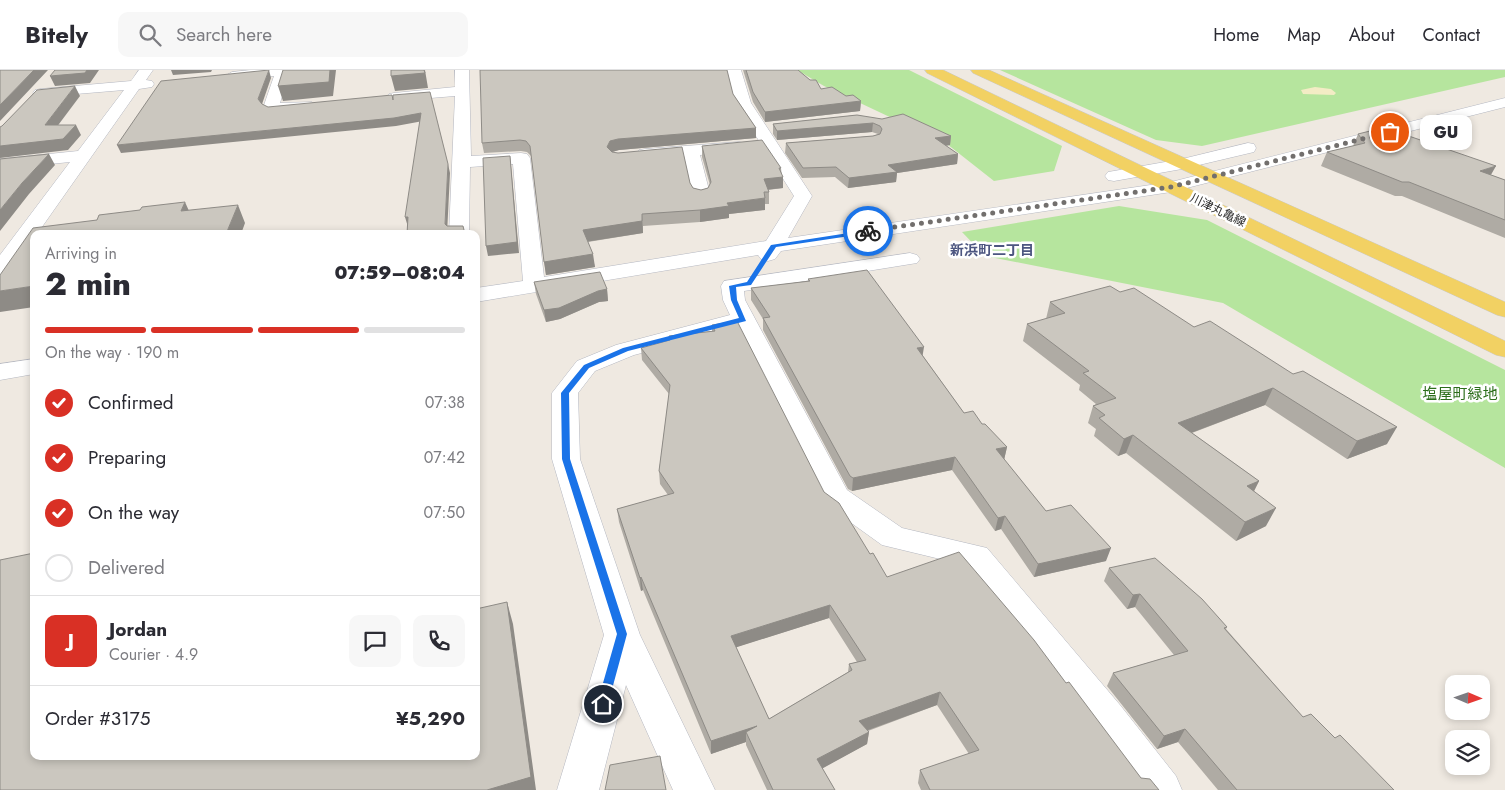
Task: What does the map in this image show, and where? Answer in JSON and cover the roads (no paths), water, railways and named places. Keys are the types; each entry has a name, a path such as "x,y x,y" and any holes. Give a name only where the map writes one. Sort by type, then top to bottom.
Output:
{"main road":[{"name":"川津丸亀線","path":"932,70 1505,350"},
{"name":"川津丸亀線","path":"978,70 1505,310"}],"street":[{"path":"459,230 462,162 462,70"},
{"path":"734,70 743,103 802,196 785,228 749,283"},
{"path":"214,78 283,71 272,108 326,103"},
{"path":"54,76 34,97 141,77 166,82"},
{"path":"0,270 141,77"},
{"path":"1419,108 1505,88"},
{"path":"381,98 462,91"},
{"path":"480,276 533,277 774,246 1171,187 1505,102"},
{"path":"759,129 778,127"},
{"path":"480,294 533,277 785,228 1141,172 1265,144"},
{"path":"628,156 691,150 789,146"},
{"path":"691,150 701,194"},
{"path":"0,164 84,156"},
{"path":"462,162 520,158 533,277"},
{"path":"0,181 71,174"},
{"path":"910,259 732,286 734,300 836,497 893,537 976,556 1106,717 1161,790"},
{"path":"694,790 622,634 566,459 565,393 586,366 625,350 743,319"},
{"path":"0,353 30,349"},
{"path":"0,372 30,367"},
{"path":"578,790 622,634"}],"place":[{"name":"GU","path":"1390,132"}],"district":[{"name":"新浜町二丁目","path":"992,250"}],"park label":[{"name":"塩屋町緑地","path":"1460,394"}]}
